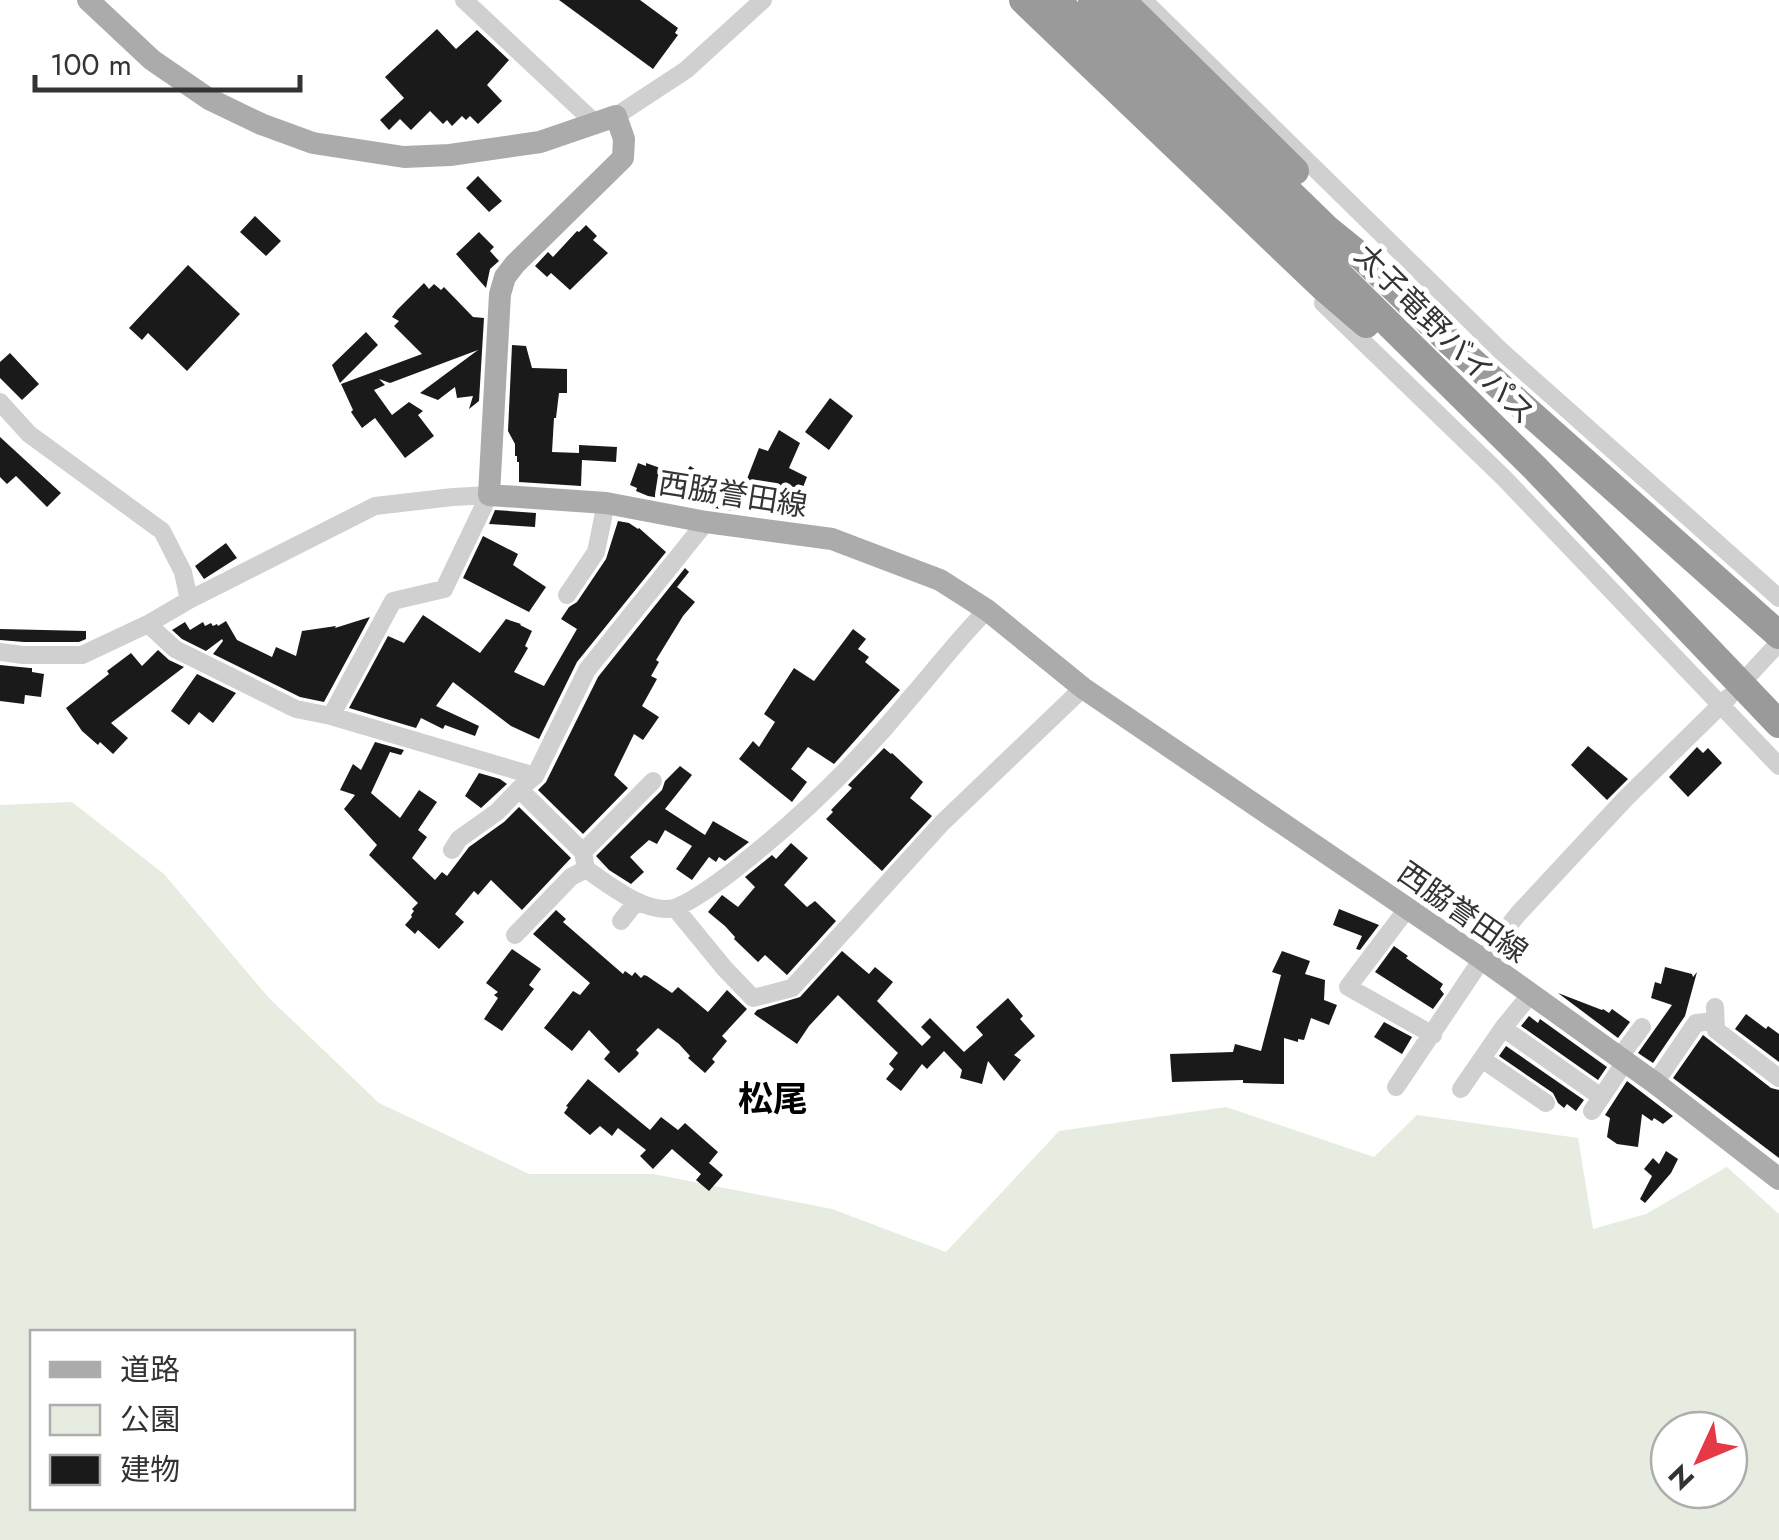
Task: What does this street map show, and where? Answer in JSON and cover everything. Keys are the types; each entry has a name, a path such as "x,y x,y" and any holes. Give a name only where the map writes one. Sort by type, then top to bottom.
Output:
{"highway":[{"path":"1023,0 1074,49 1317,236"},
{"name":"太子竜野バイパス","path":"1056,0 1317,236 1363,258 1776,642"},
{"name":"太子竜野バイパス","path":"1092,0 1779,724"},
{"path":"1121,0 1317,236"}],"main road":[{"path":"88,0 152,60 210,99 313,143 404,158 450,155 540,142 606,119 624,139 622,158 506,277 500,294 488,495"},
{"name":"西脇誉田線","path":"488,495 606,503 706,522 832,539 940,580 987,610 1083,688 1482,959 1779,1178"}],"street":[{"path":"464,0 606,119 686,70 763,0"},
{"path":"1005,0 1504,478 1726,700 1779,766"},
{"path":"1143,0 1500,350 1779,598"},
{"path":"0,402 30,434 162,532 183,572 189,600"},
{"path":"0,652 82,655 375,506 488,495 444,589 393,601 331,716"},
{"path":"566,595 596,552 606,503"},
{"path":"452,850 459,839 497,812 535,776 587,670 706,522"},
{"path":"519,789 585,860 636,902 675,908 724,879 780,834 846,770 987,610"},
{"path":"148,624 175,649 296,709 535,776"},
{"path":"1750,674 1776,642"},
{"path":"675,908 753,998 792,988 942,823 1083,688"},
{"path":"1396,1087 1482,959 1518,914 1626,798 1726,700"},
{"path":"515,934 572,876 653,781"},
{"path":"621,922 636,902"},
{"path":"1407,909 1348,986 1433,1035"},
{"path":"1462,1089 1530,994"},
{"path":"1654,1083 1696,1022 1715,1014 1716,1030 1779,1078"},
{"path":"1503,1028 1597,1104 1642,1027"},
{"path":"1482,1059 1546,1103"}],"green space":[{"path":"72,802 164,874 269,998 379,1103 529,1174 653,1174 832,1209 946,1252 1059,1131 1226,1107 1374,1157 1417,1115 1578,1138 1593,1229 1646,1214 1727,1167 1779,1214 1779,1540 0,1540 0,805"}],"building":[{"path":"559,0 640,0 678,28 678,35 653,69"},
{"path":"437,29 456,49 477,30 509,60 487,85 502,101 478,124 470,116 466,120 462,116 452,126 447,120 443,124 430,111 411,130 400,119 389,130 380,120 404,98 385,77"},
{"path":"478,176 502,201 489,212 466,188"},
{"path":"255,216 281,241 266,256 240,232"},
{"path":"586,225 597,236 593,240 608,253 570,290 551,273 547,277 535,266 548,252 553,257"},
{"path":"479,232 494,247 490,251 499,261 490,269 486,288 456,254"},
{"path":"188,265 240,314 187,371 148,333 142,340 129,328"},
{"path":"424,283 429,289 434,284 441,290 444,287 473,317 484,318 479,401 469,409 473,396 457,398 455,387 438,400 420,393 478,350 390,383 379,379 385,385 374,390 392,415 409,402 423,411 418,415 434,436 405,458 375,418 362,428 351,412 341,384 422,354 394,326 399,321 392,317"},
{"path":"366,332 378,345 340,383 332,365"},
{"path":"512,345 526,346 532,368 567,369 567,393 559,393 552,452 579,453 579,445 617,447 616,462 582,460 581,486 519,482 519,462 508,431"},
{"path":"10,353 39,384 22,400 0,378 0,362"},
{"path":"830,398 853,416 829,450 805,432"},
{"path":"779,430 800,443 789,468 807,477 793,513 762,504 759,513 741,507 740,512 708,507 648,496 630,485 638,463 683,476 690,466 716,483 717,479 730,479 745,484 759,448 768,451"},
{"path":"0,437 61,493 47,507 16,476 7,484 0,477"},
{"path":"495,510 536,513 535,527 489,524"},
{"path":"618,521 639,528 666,552 577,662 539,739 511,726 453,682 436,706 479,726 475,736 445,725 443,729 421,718 416,728 349,708 388,636 404,643 423,615 480,653 506,619 521,624 532,631 525,646 528,648 514,672 544,686 577,629 561,619 606,559"},
{"path":"483,536 518,554 513,565 546,587 529,612 463,578"},
{"path":"226,543 237,558 204,579 195,566"},
{"path":"685,568 689,572 677,587 695,602 656,660 659,662 651,676 657,679 642,706 659,717 643,740 634,734 614,775 628,788 583,834 538,790 546,782 598,677"},
{"path":"370,617 324,702 300,697 213,654 222,639 206,651 172,630 185,622 190,630 203,622 205,626 218,626 226,621 237,640 272,657 276,647 296,656 302,631 335,628"},
{"path":"0,629 86,631 86,639 0,640"},
{"path":"853,629 866,639 858,649 869,657 865,662 900,690 834,764 808,747 791,769 807,782 792,802 739,759 753,741 759,747 775,722 764,714 794,668 814,681"},
{"path":"158,650 184,667 111,723 128,738 113,754 82,731 66,708 131,653 142,666"},
{"path":"0,665 32,668 32,672 44,674 41,697 25,695 24,704 0,701"},
{"path":"197,674 236,693 213,723 199,712 189,725 171,711"},
{"path":"375,742 404,750 401,755 390,752 371,793 400,818 419,790 437,802 418,830 427,837 412,858 435,880 442,872 447,876 469,847 519,807 571,858 522,910 491,880 478,895 474,891 455,914 464,922 439,949 418,930 415,934 405,925 418,903 369,855 377,845 344,809 355,795 340,790 353,764 361,770"},
{"path":"1588,746 1628,779 1607,800 1571,765"},
{"path":"1697,747 1703,753 1708,748 1722,763 1688,797 1669,777"},
{"path":"884,748 923,782 910,798 932,816 882,871 826,819 852,788 848,785"},
{"path":"680,766 692,775 665,809 705,835 713,821 749,842 725,861 719,857 716,862 709,857 692,880 676,869 692,846 665,830 657,844 649,840 630,857 644,872 631,884 596,856 662,790"},
{"path":"479,773 507,784 481,808 465,796"},
{"path":"791,843 808,858 784,885 807,907 815,901 836,921 787,975 765,955 758,962 708,912 722,895 738,907 755,887 745,877 772,855 776,859"},
{"path":"1428,887 1462,909 1454,922 1420,899"},
{"path":"1339,909 1379,925 1360,950 1356,949 1362,936 1333,925"},
{"path":"556,910 566,919 563,922 623,974 625,971 632,976 635,972 641,978 647,976 672,993 678,987 708,1012 727,990 747,1009 722,1036 727,1041 705,1073 658,1028 619,1073 604,1059 610,1052 589,1030 572,1051 544,1028 573,991 580,995 590,983 533,934"},
{"path":"1394,946 1443,984 1440,989 1444,994 1433,1009 1375,972"},
{"path":"512,949 541,969 529,985 534,989 502,1031 484,1019 498,998 494,995 498,992 486,983"},
{"path":"842,951 869,974 875,967 893,982 877,1001 922,1046 931,1037 921,1027 930,1018 964,1052 983,1035 976,1027 1008,998 1035,1036 1014,1055 1021,1060 1004,1081 988,1061 982,1084 960,1078 962,1070 944,1051 927,1069 922,1064 901,1091 886,1079 894,1069 889,1064 898,1053 838,995 797,1044 754,1014 800,997"},
{"path":"1282,951 1310,961 1305,974 1325,980 1324,1000 1337,1005 1329,1025 1311,1018 1304,1040 1284,1038 1284,1084 1243,1080 1172,1082 1170,1054 1233,1052 1235,1044 1261,1051 1281,975 1272,972"},
{"path":"1665,967 1693,977 1697,972 1685,1016 1653,1063 1638,1053 1672,1005 1651,998 1655,982 1661,984"},
{"path":"1558,993 1609,1013 1612,1009 1630,1022 1618,1038"},
{"path":"1746,1014 1779,1034 1779,1062 1735,1029"},
{"path":"1529,1016 1538,1023 1540,1019 1607,1067 1598,1080 1521,1026"},
{"path":"1384,1022 1412,1037 1402,1054 1374,1037"},
{"path":"1703,1035 1771,1088 1779,1090 1779,1158 1673,1078"},
{"path":"1506,1046 1584,1100 1576,1111 1567,1104 1564,1108 1553,1093 1499,1056"},
{"path":"588,1079 650,1130 661,1117 678,1130 685,1123 718,1152 709,1163 723,1175 709,1191 696,1180 701,1174 672,1149 653,1169 640,1156 646,1150 618,1128 612,1136 600,1126 590,1135 564,1113"},
{"path":"1627,1081 1673,1116 1663,1124 1642,1114 1638,1147 1617,1144 1607,1137 1610,1118 1605,1115"},
{"path":"1666,1151 1678,1159 1645,1203 1640,1199 1652,1176 1644,1169 1653,1158 1659,1164"}],"district":[{"name":"松尾","path":"773,1099"}]}
